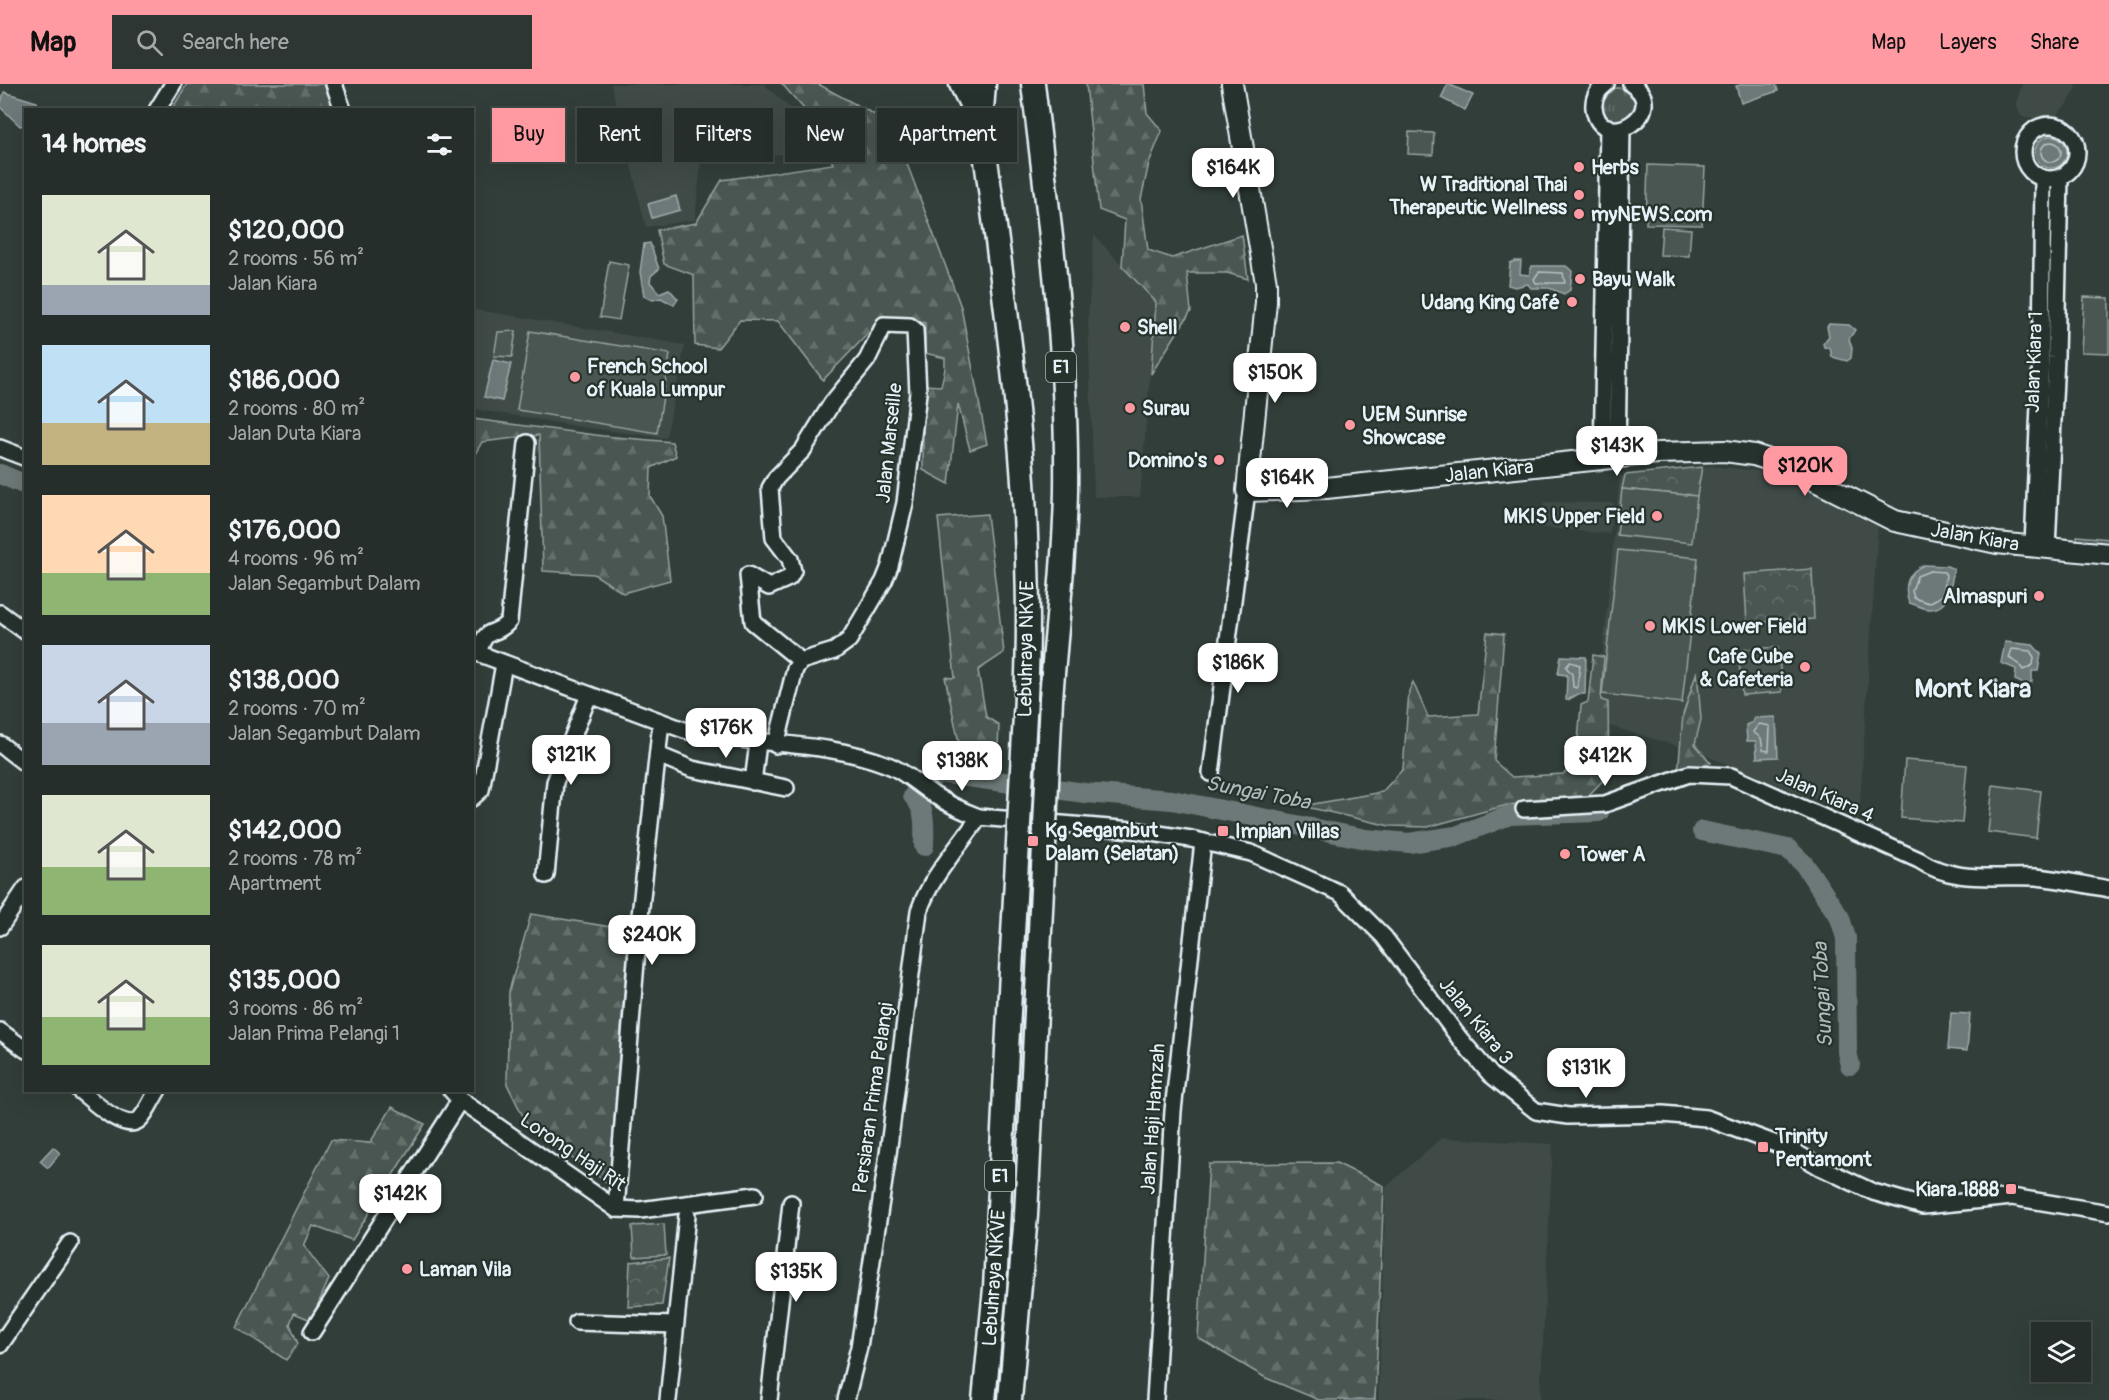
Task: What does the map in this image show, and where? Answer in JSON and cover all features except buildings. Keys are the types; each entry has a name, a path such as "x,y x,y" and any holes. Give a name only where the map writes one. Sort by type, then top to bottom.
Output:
{"highway":[{"name":"Lebuhraya NKVE","path":"961,84 973,108"},
{"path":"982,108 984,84"},
{"name":"Lebuhraya NKVE","path":"1010,1400 1026,1215 1051,699 1066,492 1064,405 1052,243 1033,84"},
{"name":"Lebuhraya NKVE","path":"984,1400 994,1288 1029,627 1027,551 1016,406 986,162"}],"main road":[{"path":"1232,84 1266,283 1247,491"},
{"name":"Jalan Kiara","path":"1247,491 1326,488 1704,450 1754,455 1782,464 1895,521 1971,539 2109,554"}],"street":[{"path":"159,108 173,84"},
{"path":"334,84 342,108"},
{"path":"1606,84 1596,94 1594,105 1598,117 1615,128 1636,122 1643,108 1639,92 1631,84"},
{"path":"2053,124 2070,132 2078,150 2073,167 2060,178 2043,178 2028,169 2023,152 2024,143 2035,129 2053,124"},
{"path":"1609,459 1615,128"},
{"name":"Jalan Kiara 1","path":"2040,547 2043,178"},
{"name":"Jalan Kiara 1","path":"2040,547 2056,357 2060,178"},
{"name":"Jalan Marseille","path":"884,325 909,326 915,330 918,393 905,503 890,566 884,581 849,640 834,651 801,661 763,631 751,617 748,575 769,587 789,578 793,571 790,559 774,538 770,488 776,478 803,450 832,403 867,360 884,325"},
{"path":"527,443 508,621 503,628 488,632 475,652 661,722 720,739 853,755 908,774 932,794 979,817"},
{"path":"0,448 24,457"},
{"path":"1212,773 1247,491"},
{"path":"0,614 24,631"},
{"path":"776,745 793,675 801,661"},
{"path":"474,796 481,790 504,664"},
{"path":"546,875 555,782 589,695"},
{"path":"615,1209 639,925 661,722"},
{"path":"753,782 758,743"},
{"path":"0,744 24,763"},
{"path":"658,755 692,769 786,788"},
{"name":"Jalan Kiara 4","path":"1524,809 1605,804 1689,774 1731,776 1919,860 1932,869 1969,877 2038,877 2109,890"},
{"name":"Jalan Kiara 3","path":"979,817 1133,830 1203,842 1251,853 1340,893 1384,937 1460,1039 1491,1075 1536,1111 1568,1116 1663,1114 1706,1118 1790,1149 1820,1167 1873,1192 1923,1206 2012,1197 2109,1213"},
{"name":"Persiaran Prima Pelangi","path":"846,1400 859,1347 919,911 925,894 947,858 979,817"},
{"name":"Jalan Haji Hamzah","path":"1155,1400 1173,1111 1203,842"},
{"path":"0,927 24,891"},
{"path":"0,1031 24,1049"},
{"path":"82,1092 122,1123 131,1124 140,1120 157,1092"},
{"path":"312,1332 455,1095"},
{"name":"Lorong Haji Rit","path":"455,1095 615,1209 640,1210 755,1195"},
{"path":"769,1400 791,1203"},
{"path":"668,1400 687,1215"},
{"path":"0,1345 70,1243"},
{"path":"577,1322 675,1325"}],"shaded area":[{"path":"611,84 764,84 790,108 785,108 785,154 773,155 773,108 674,108 674,162 701,162 695,220 646,227 630,162 662,162 662,108 617,108"},
{"path":"2022,84 2075,84 2077,88 2068,103 2056,115 2044,120 2021,116 2016,104"},
{"path":"1094,235 1156,302 1140,497 1094,497 1088,317"},
{"name":"French School of Kuala Lumpur","path":"474,309 685,345 666,438 474,409"},
{"path":"1712,466 1777,473 1878,527 1859,817 1694,751 1596,722 1620,476"},
{"path":"1544,502 1614,503 1610,534 1535,527"},
{"path":"1441,1138 1553,1144 1540,1400 1378,1400 1386,1187"}],"green space":[{"path":"187,84 324,84 334,108 173,108"},
{"path":"782,84 818,84 862,108 803,108"},
{"path":"1086,84 1144,84 1147,113 1162,131 1149,163 1141,199 1148,250 1172,258 1242,235 1248,279 1227,273 1187,273 1191,311 1151,374 1156,302 1122,266 1125,220 1099,210"},
{"path":"1618,88 1630,93 1635,105 1630,117 1618,122 1606,117 1601,105 1606,93"},
{"path":"865,109 877,116 877,162 906,162 961,307 987,444 970,450 958,404 949,484 923,470 923,385 941,386 945,369 945,358 925,353 925,323 885,316 823,380 778,321 740,320 718,348 695,345 694,275 664,264 657,230 696,223 722,180 833,164 832,162 865,162"},
{"path":"1409,132 1434,133 1433,155 1408,154"},
{"path":"1648,165 1705,167 1702,225 1646,224"},
{"path":"1662,227 1691,229 1689,256 1660,255"},
{"path":"609,261 629,265 619,320 600,317"},
{"path":"2084,297 2109,298 2109,353 2081,352"},
{"path":"516,331 512,357 494,356 498,332"},
{"path":"530,331 670,354 657,433 517,410"},
{"path":"474,419 603,436 672,442 676,456 651,468 650,496 662,516 670,580 623,593 594,574 543,571 539,435 482,442 474,456"},
{"path":"1702,467 1697,496 1622,489 1625,475"},
{"name":"MKIS Upper Field","path":"1622,489 1697,496 1692,543 1617,535"},
{"path":"987,514 1004,653 978,670 986,717 999,725 997,769 980,768 959,743 945,677 955,678 938,518"},
{"path":"2077,536 2109,539 2109,545 2077,541"},
{"name":"MKIS Lower Field","path":"1618,550 1698,558 1682,703 1602,694"},
{"path":"1812,569 1814,619 1747,623 1744,574"},
{"path":"1487,632 1504,634 1494,761 1512,777 1563,774 1576,764 1581,705 1588,702 1593,655 1604,657 1601,700 1608,702 1609,774 1587,797 1507,805 1428,827 1390,826 1302,806 1382,792 1403,769 1409,691 1413,682 1428,717 1478,714"},
{"path":"1778,647 1782,692 1742,695 1738,650"},
{"path":"1697,671 1701,719 1695,744 1711,763 1678,774 1683,715"},
{"path":"1905,760 1967,765 1962,823 1901,818"},
{"path":"1993,785 2041,791 2036,838 1988,832"},
{"path":"531,914 629,930 609,1184 529,1128 507,1084 509,991"},
{"path":"392,1107 425,1124 352,1240 313,1226 304,1246 329,1279 311,1320 294,1313 290,1324 298,1344 286,1360 236,1327 331,1140 370,1143"},
{"path":"1336,1163 1384,1186 1375,1400 1319,1400 1266,1378 1198,1338 1209,1164"},
{"path":"664,1224 666,1255 634,1257 632,1226"},
{"path":"669,1258 662,1305 628,1307 630,1262"}],"water":[{"path":"1448,84 1473,95 1465,110 1441,98"},
{"path":"1776,84 1778,91 1741,103 1736,86"},
{"path":"4,92 37,102 39,108 24,108 24,125 20,126 0,107"},
{"path":"2051,136 2062,141 2067,152 2062,163 2051,168 2040,163 2035,152 2040,141"},
{"path":"676,196 680,210 652,218 648,204"},
{"path":"650,243 659,269 651,276 650,282 659,293 669,289 678,299 674,305 661,298 653,300 644,296 640,272 644,244"},
{"path":"1521,261 1520,274 1529,275 1532,266 1566,266 1572,271 1570,290 1564,294 1549,288 1531,288 1528,284 1515,287 1508,285 1510,263"},
{"path":"1829,324 1849,325 1855,330 1849,339 1852,348 1851,358 1847,361 1832,357 1830,348 1824,347 1823,344 1829,336 1827,327"},
{"path":"493,360 511,364 502,401 484,397"},
{"path":"1924,565 1947,566 1954,569 1948,596 1941,606 1936,608 1928,609 1909,603 1907,597 1906,591 1910,576"},
{"path":"2005,642 2033,645 2041,654 2038,671 2032,671 2032,682 2024,684 2015,680 2016,669 2001,663"},
{"path":"1561,656 1586,657 1585,694 1578,694 1566,700 1567,675 1558,674"},
{"path":"1776,717 1778,757 1757,758 1756,741 1747,741 1746,725 1753,722 1754,718"},
{"path":"1951,1013 1970,1014 1967,1051 1948,1049"},
{"path":"53,1147 60,1153 48,1168 40,1161"}],"waterway":[{"path":"0,474 24,484"},
{"name":"Sungai Toba","path":"924,846 923,813 913,796 938,773 1085,793 1172,800 1366,839 1409,843 1456,836 1510,815 1599,812"},
{"name":"Sungai Toba","path":"1702,831 1788,849 1804,864 1840,918 1846,938 1847,1052 1850,1065"}],"place":[{"name":"Herbs","path":"1579,167"},
{"name":"W Traditional Thai Therapeutic Wellness","path":"1579,195"},
{"name":"myNEWS.com","path":"1579,214"},
{"name":"Bayu Walk","path":"1580,279"},
{"name":"Udang King Café","path":"1572,302"},
{"name":"Shell","path":"1125,327"},
{"name":"French School of Kuala Lumpur","path":"575,377"},
{"name":"Surau","path":"1130,408"},
{"name":"UEM Sunrise Showcase","path":"1350,425"},
{"name":"Domino's","path":"1219,460"},
{"name":"MKIS Upper Field","path":"1657,516"},
{"name":"Almaspuri","path":"2039,596"},
{"name":"MKIS Lower Field","path":"1650,626"},
{"name":"Cafe Cube & Cafeteria","path":"1805,667"},
{"name":"Impian Villas","path":"1223,831"},
{"name":"Kg Segambut Dalam (Selatan)","path":"1033,841"},
{"name":"Tower A","path":"1565,854"},
{"name":"Trinity Pentamont","path":"1763,1147"},
{"name":"Kiara 1888","path":"2011,1189"},
{"name":"Laman Vila","path":"407,1269"}],"district":[{"name":"Mont Kiara","path":"1973,689"}]}
